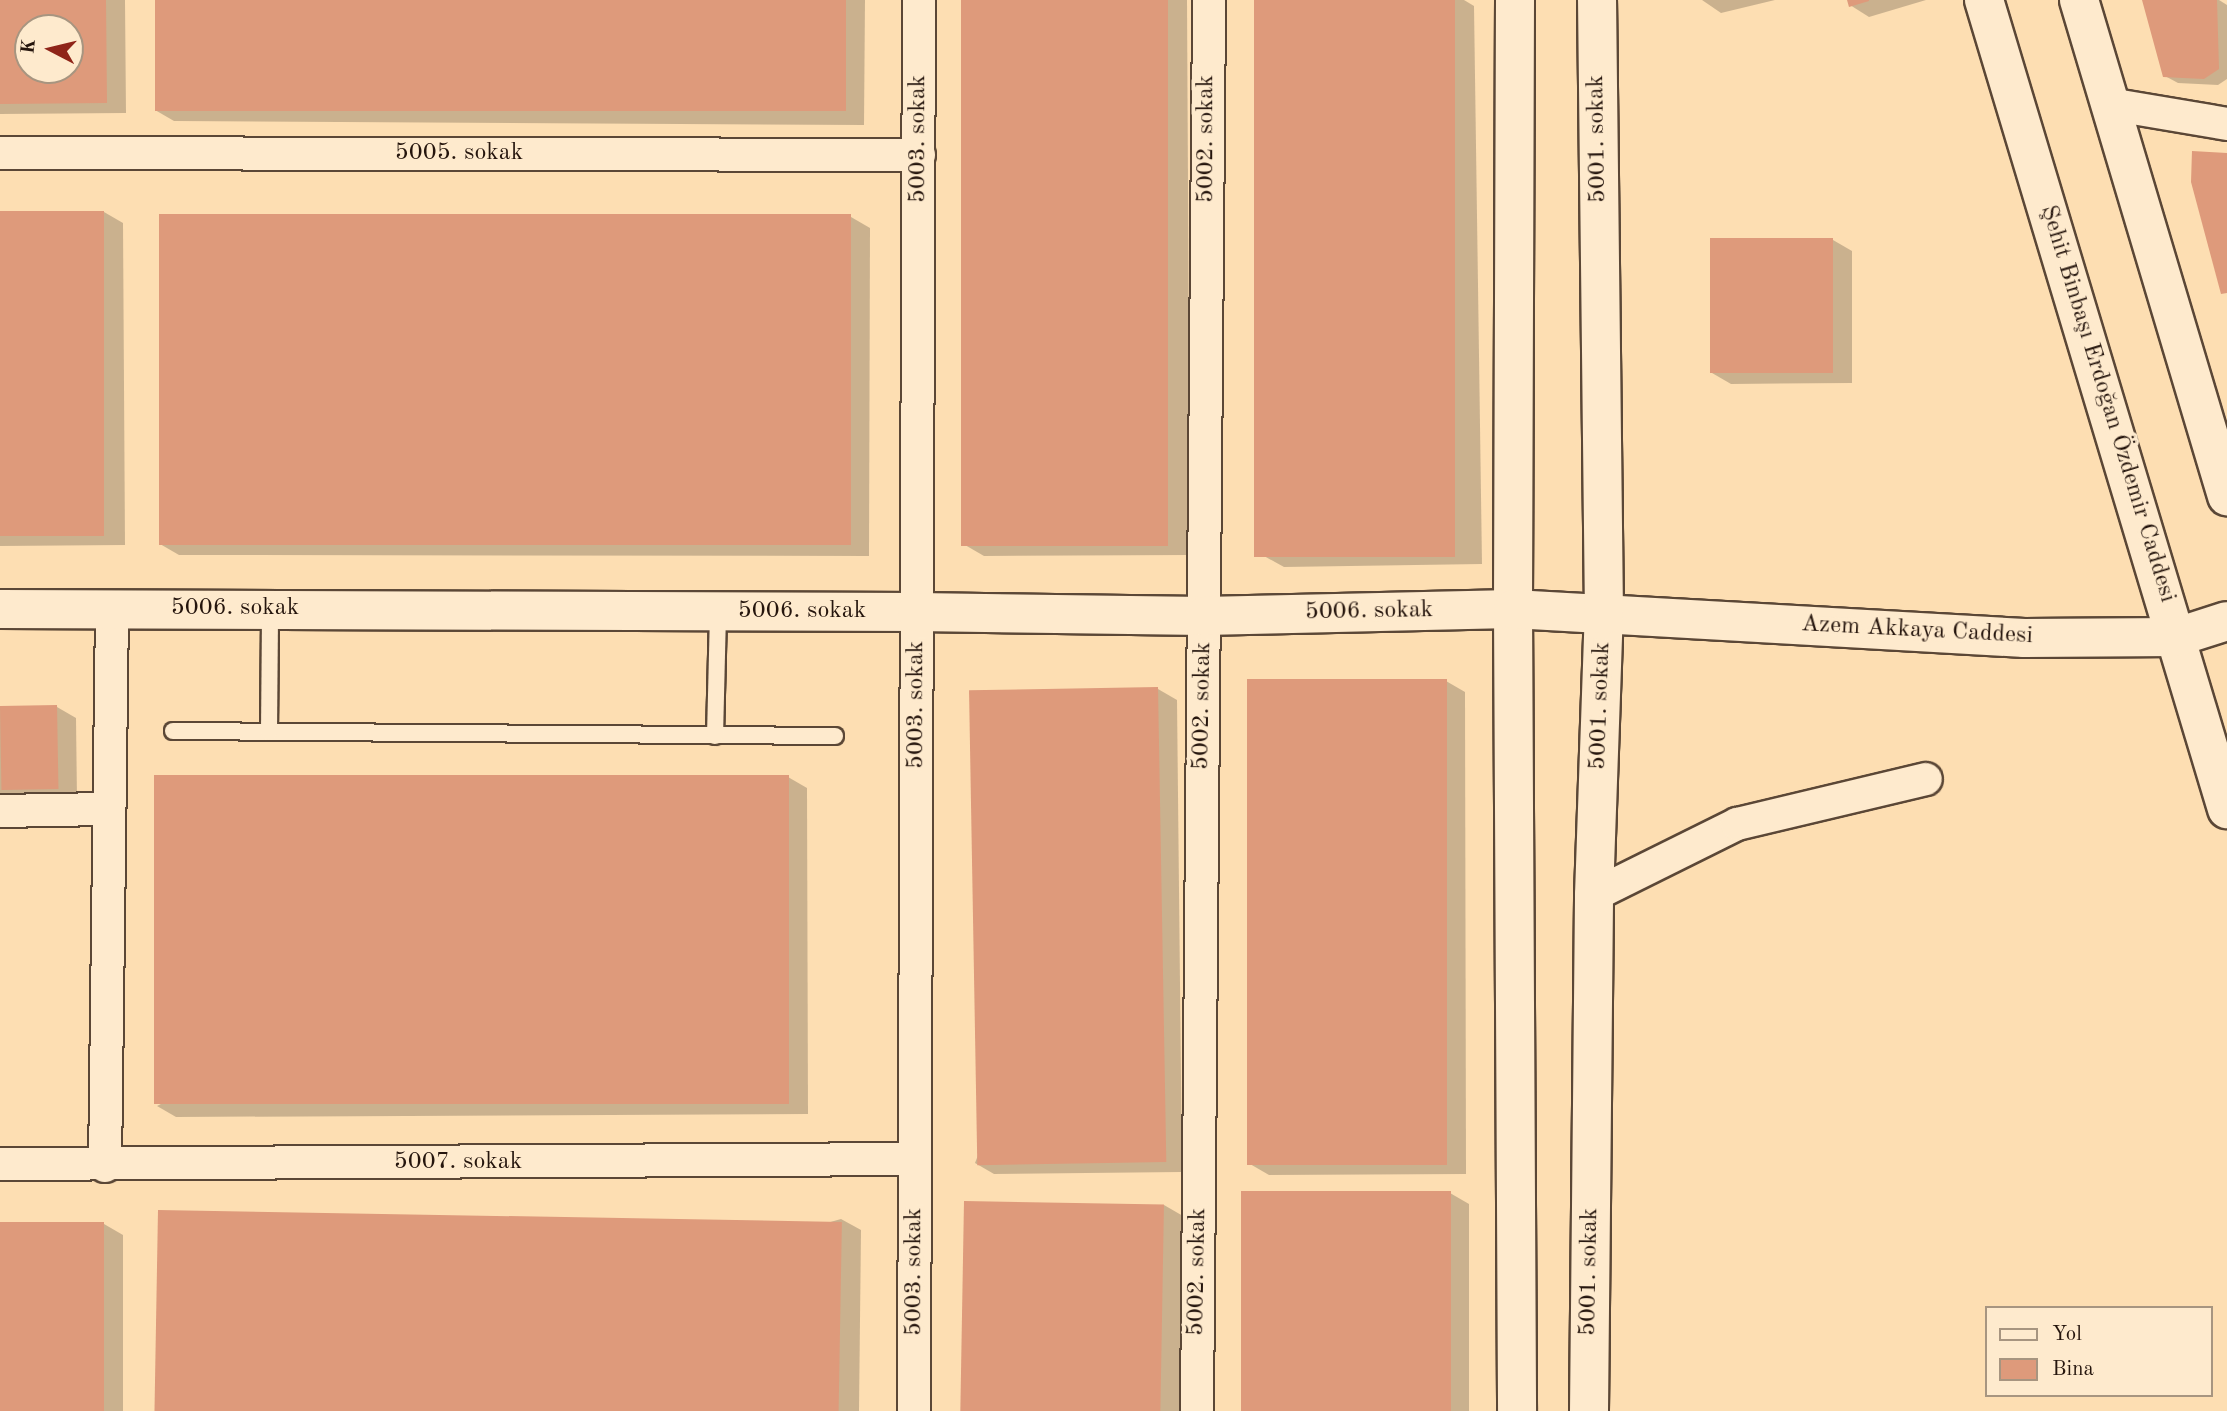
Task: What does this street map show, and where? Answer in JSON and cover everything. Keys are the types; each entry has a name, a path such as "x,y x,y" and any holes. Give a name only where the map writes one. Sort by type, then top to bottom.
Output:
{"street":[{"name":"5003. sokak","path":"914,1411 919,0"},
{"name":"5002. sokak","path":"1196,1411 1209,0"},
{"path":"1515,0 1513,609 1517,1411"},
{"name":"5001. sokak","path":"1589,1411 1594,895 1604,615 1597,0"},
{"name":"Şehit Binbaşı Erdoğan Özdemir Caddesi","path":"1984,0 2227,809"},
{"path":"2079,0 2227,496"},
{"path":"2109,104 2227,124"},
{"name":"5005. sokak","path":"0,153 919,155"},
{"name":"5006. sokak","path":"0,609 917,612 1203,616 1513,609 1604,615"},
{"path":"105,1166 112,609"},
{"name":"Azem Akkaya Caddesi","path":"1604,615 2024,638 2177,637 2227,621"},
{"path":"1594,895 1737,824 1926,779"},
{"path":"0,811 109,809"},
{"name":"5007. sokak","path":"0,1164 105,1166 915,1159"}],"lane":[{"path":"270,610 270,732"},
{"path":"715,736 718,611"},
{"path":"173,731 835,736"}],"building":[{"path":"0,0 106,0 107,103 0,104"},
{"path":"155,0 846,0 846,111 155,111"},
{"path":"961,0 1168,0 1168,546 961,546"},
{"path":"1254,0 1455,0 1455,557 1254,557"},
{"path":"1847,0 1869,0 1869,1 1849,7"},
{"path":"2142,0 2217,0 2219,69 2204,79 2163,77"},
{"path":"2192,151 2227,153 2227,293 2221,294 2191,182"},
{"path":"0,211 104,211 104,536 0,536"},
{"path":"159,214 851,214 851,545 159,545"},
{"path":"1710,238 1833,238 1833,373 1710,373"},
{"path":"1247,679 1447,679 1447,1165 1247,1165"},
{"path":"1158,687 1166,1162 977,1165 969,690"},
{"path":"57,705 58,789 1,790 0,706"},
{"path":"154,775 789,775 789,1104 154,1104"},
{"path":"1241,1191 1451,1191 1451,1411 1241,1411"},
{"path":"964,1201 1164,1204 1160,1411 960,1411"},
{"path":"158,1210 842,1222 839,1411 154,1411"},
{"path":"0,1222 104,1222 104,1411 0,1411"}]}
